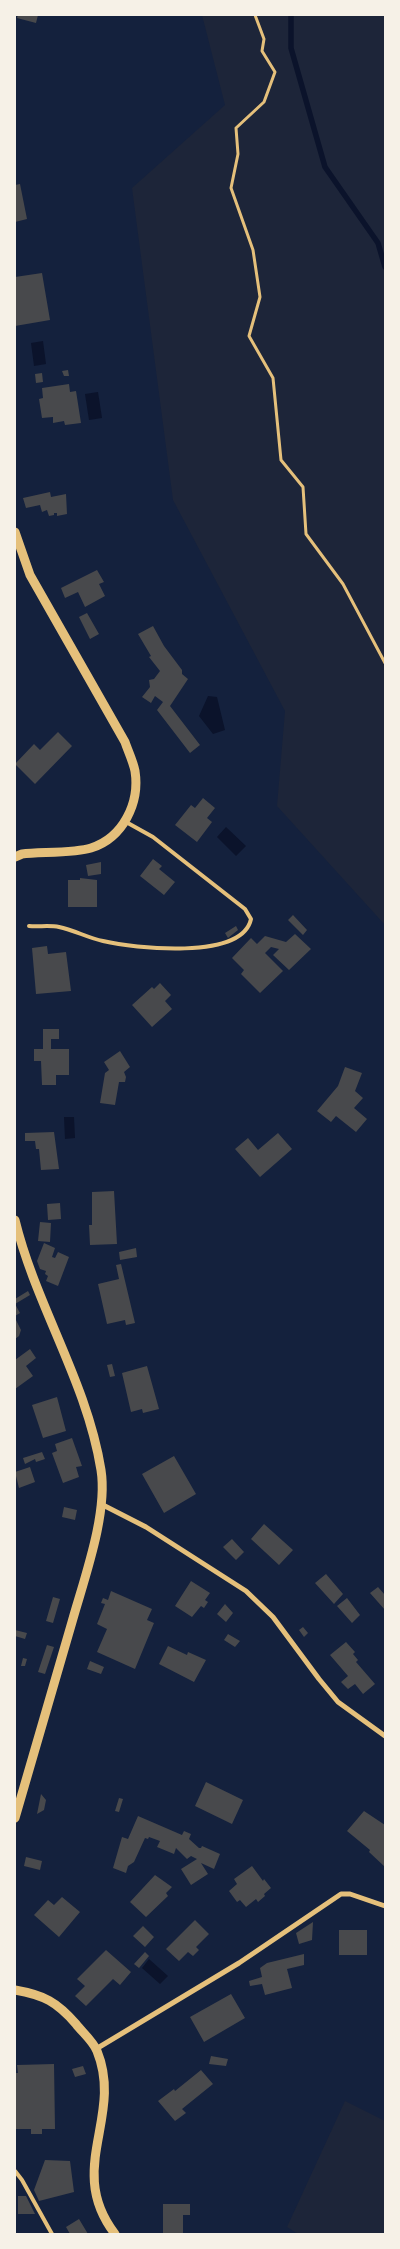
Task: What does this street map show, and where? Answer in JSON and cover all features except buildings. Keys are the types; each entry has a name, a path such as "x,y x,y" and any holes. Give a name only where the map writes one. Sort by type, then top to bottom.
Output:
{"street":[{"path":"15,532 30,576 125,742 135,772 134,801 126,822 109,840 90,849 22,854 15,857"},
{"path":"15,1220 27,1261 84,1401 102,1472 101,1504 88,1564 15,1818"},
{"path":"101,1504 146,1527 246,1591 273,1617 318,1679 338,1702 385,1736"},
{"path":"96,2049 239,1963 341,1894 350,1894 385,1906"},
{"path":"15,1990 48,1998 64,2011 96,2049 104,2073 105,2104 94,2158 94,2186 100,2209 115,2234"}],"lane":[{"path":"29,926 58,927 102,941 127,946 198,948 224,943 240,935 251,919 245,909 153,836 126,822"},
{"path":"15,2171 52,2234"}],"path":[{"path":"256,15 264,39 262,51 275,72 264,102 236,128 238,154 231,188 253,250 260,297 249,336 273,378 281,460 303,487 306,534 343,584 385,663"}],"shaded area":[{"path":"202,15 385,15 385,925 277,806 285,711 173,500 132,188 225,105"},
{"path":"43,341 46,364 34,366 31,343"},
{"path":"98,392 102,418 89,420 85,394"},
{"path":"208,696 217,697 225,730 213,734 199,716"},
{"path":"226,827 246,846 236,856 217,837"},
{"path":"64,1117 74,1117 75,1138 65,1139"},
{"path":"149,1959 168,1976 160,1984 142,1968"},
{"path":"345,2101 385,2121 385,2234 298,2234 287,2227"}],"waterway":[{"path":"291,15 291,48 325,167 378,243 385,267"}]}
